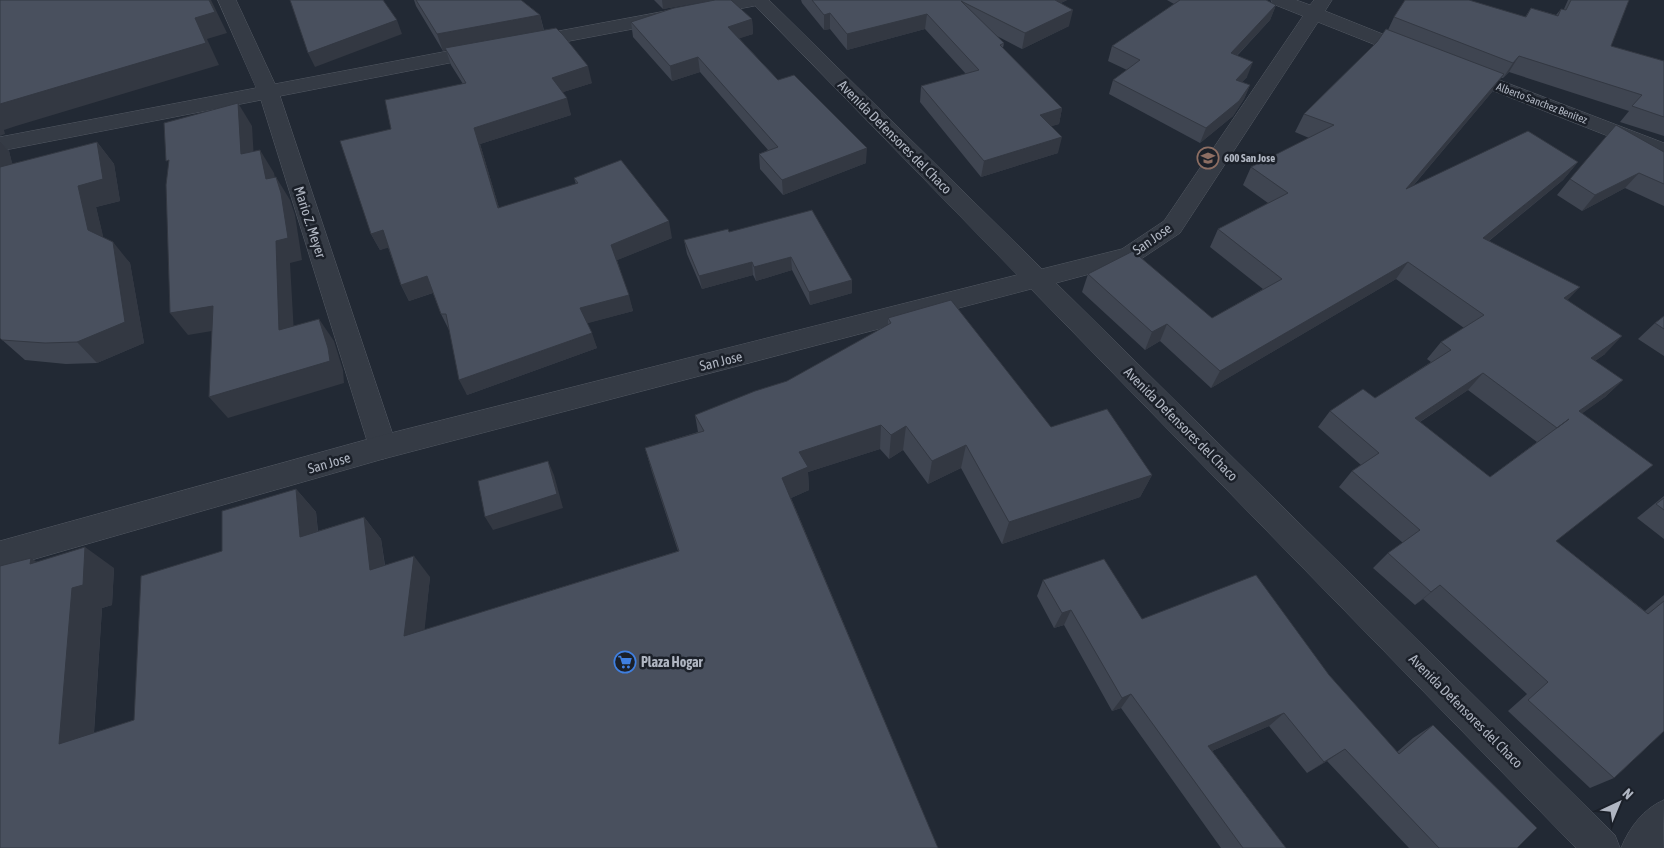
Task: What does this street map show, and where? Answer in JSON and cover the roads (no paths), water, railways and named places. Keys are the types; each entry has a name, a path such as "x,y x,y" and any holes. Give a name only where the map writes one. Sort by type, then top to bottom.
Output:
{"street":[{"name":"Mario Z. Meyer","path":"227,0 268,91 382,447"},
{"path":"0,144 268,91 754,0"},
{"name":"Avenida Defensores del Chaco","path":"759,0 1602,848"},
{"name":"Alberto Sanchez Benitez","path":"1280,0 1319,7 1439,63 1664,151"},
{"name":"San Jose","path":"0,555 382,447 1130,255 1172,227 1319,7"},
{"path":"1639,848 1664,818"}],"place":[{"name":"600 San Jose","path":"1208,158"},
{"name":"Plaza Hogar","path":"625,662"}]}
